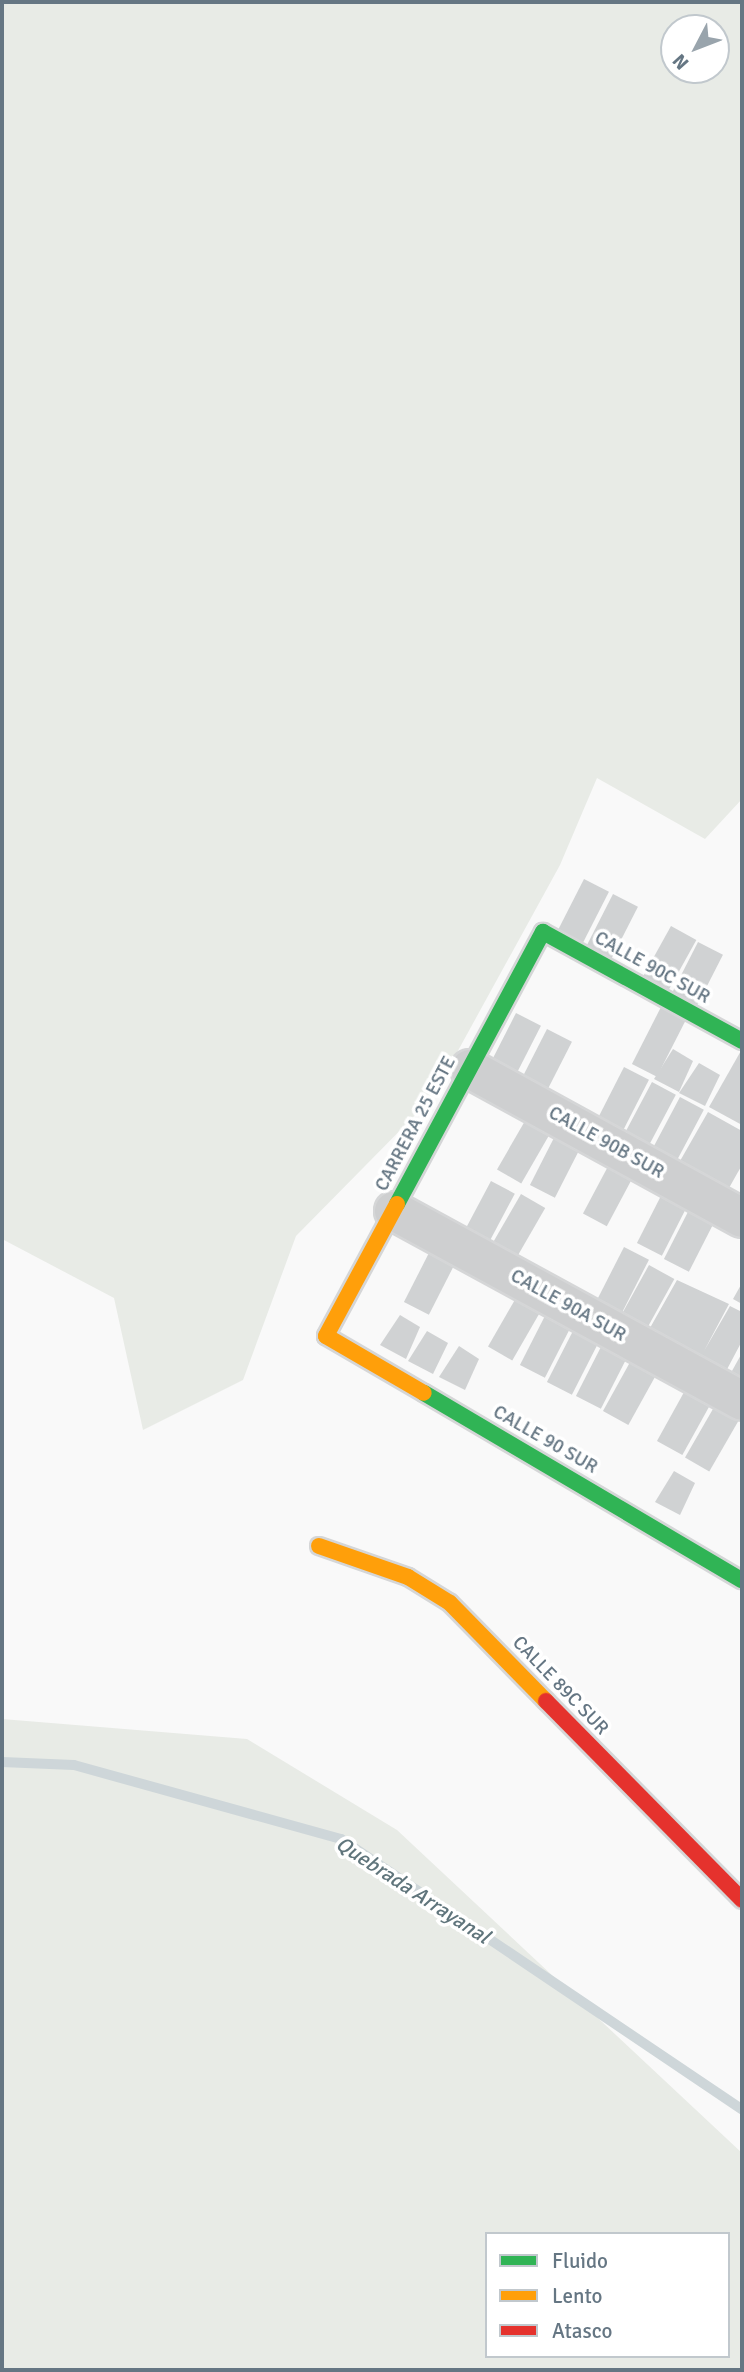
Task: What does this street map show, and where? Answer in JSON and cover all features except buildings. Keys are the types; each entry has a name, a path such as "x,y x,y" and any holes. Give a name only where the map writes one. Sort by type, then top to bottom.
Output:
{"street":[{"name":"CALLE 90C SUR","path":"543,932 742,1041"},
{"name":"CARRERA 25 ESTE","path":"326,1336 543,932"},
{"name":"CALLE 90B SUR","path":"470,1069 742,1217"},
{"name":"CALLE 90A SUR","path":"394,1211 742,1401"},
{"name":"CALLE 90 SUR","path":"326,1336 742,1580"},
{"name":"CALLE 89C SUR","path":"319,1546 408,1577 450,1602 742,1900"}],"shaded area":[{"path":"2,2 742,2 742,799 705,839 597,778 560,865 432,1098 296,1236 243,1380 143,1430 114,1298 2,1239"},
{"path":"2,1719 247,1739 397,1830 742,2153 742,2370 2,2370"}],"waterway":[{"name":"Quebrada Arrayanal","path":"2,1762 74,1765 341,1839 742,2109"}],"traffic: fast":[{"path":"397,1204 543,932 742,1041"},
{"path":"424,1393 742,1580"}],"traffic: slow":[{"path":"397,1204 326,1336 424,1393"},
{"path":"319,1546 408,1577 450,1603 546,1701"}],"traffic: jam":[{"path":"546,1701 742,1900"}]}
